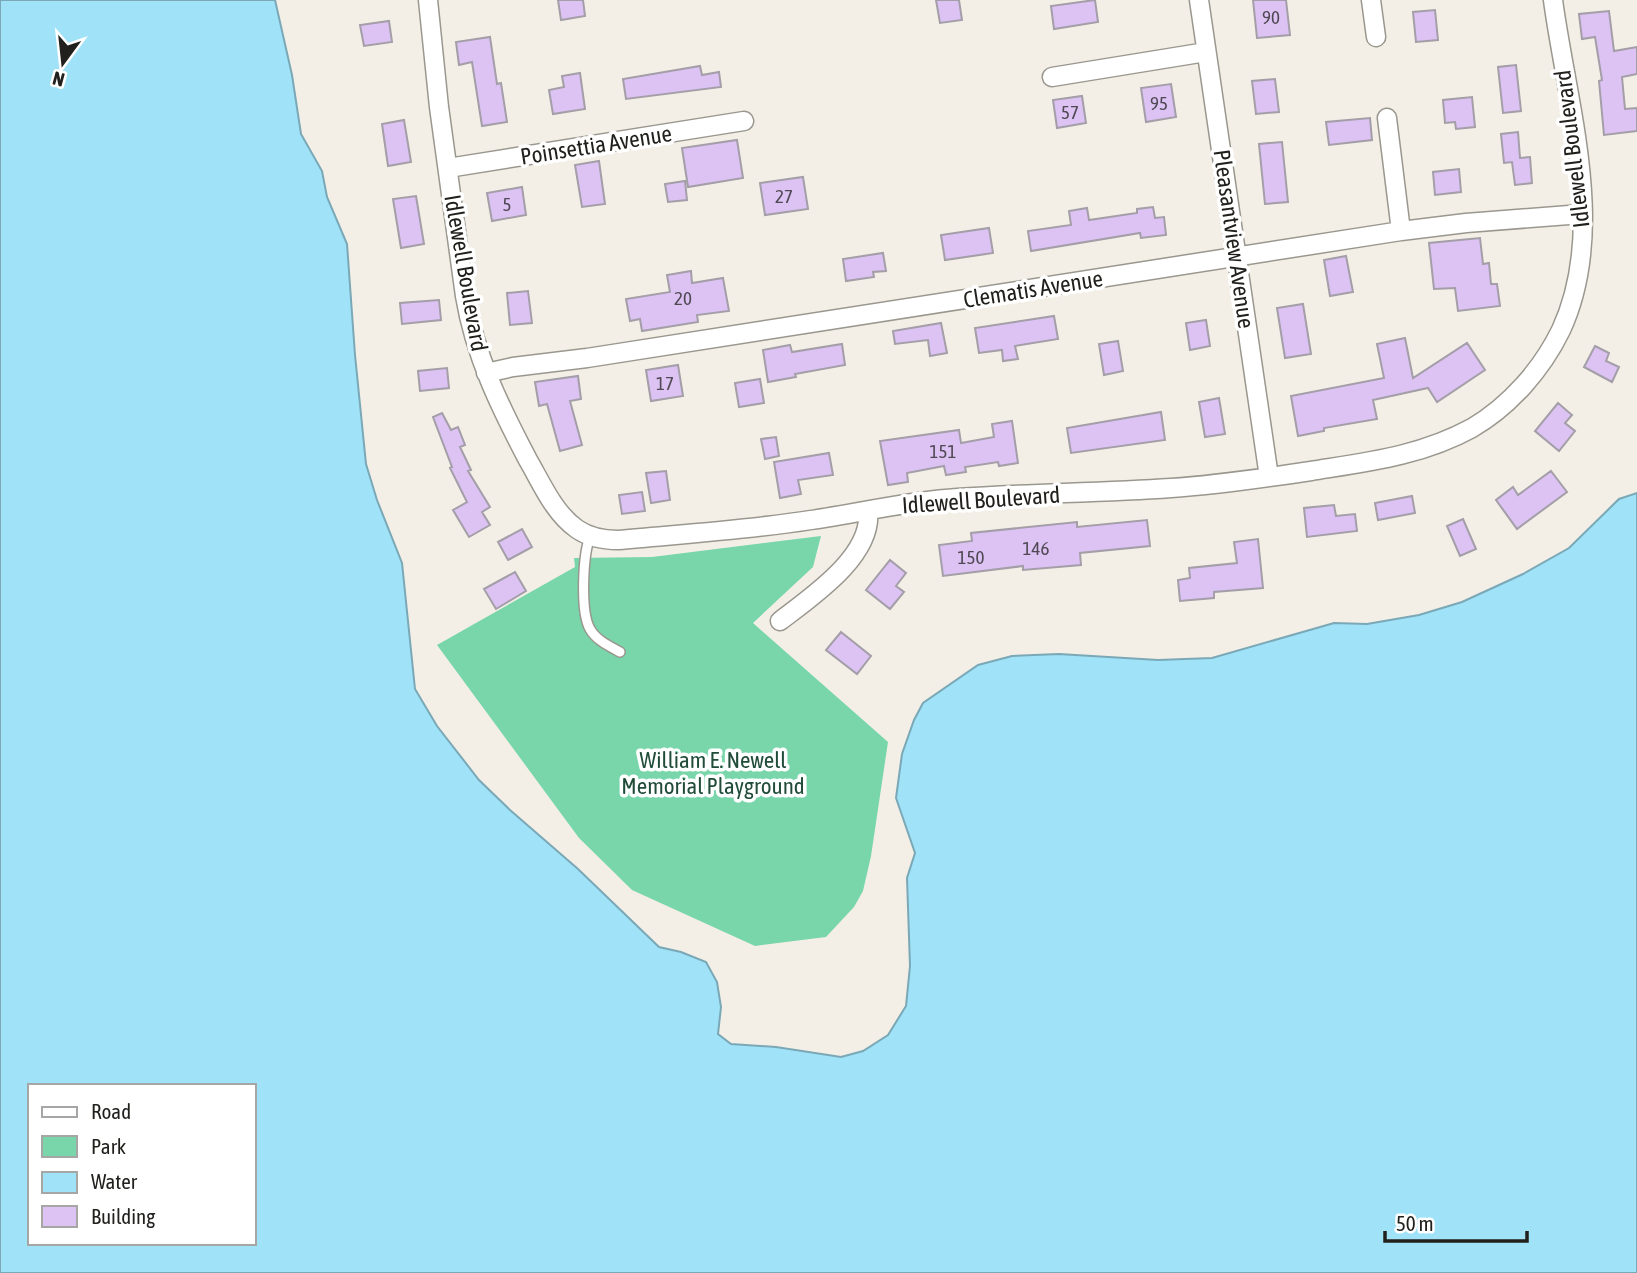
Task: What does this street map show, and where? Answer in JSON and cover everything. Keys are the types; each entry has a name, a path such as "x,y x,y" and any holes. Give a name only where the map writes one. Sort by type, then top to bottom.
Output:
{"street":[{"name":"Idlewell Boulevard","path":"428,0 439,107 468,311 486,373 498,402 553,503 568,522 590,537 618,540 784,524 954,498 1174,488 1269,477 1409,454 1461,433 1491,415 1534,373 1547,355 1562,328 1580,267 1582,214 1578,161 1553,0"},
{"name":"Pleasantview Avenue","path":"1199,0 1269,477"},
{"path":"1371,0 1376,37"},
{"path":"1052,77 1206,52"},
{"path":"1387,118 1401,232"},
{"name":"Poinsettia Avenue","path":"448,168 744,121"},
{"name":"Clematis Avenue","path":"486,373 1401,232 1466,223 1582,214"},
{"path":"780,621 826,586 846,564 865,533 868,511"}],"lane":[{"path":"590,537 584,562 587,624 596,637 620,653"}],"green space":[{"name":"William E. Newell Memorial Playground","path":"821,536 813,567 753,623 888,742 871,856 863,891 854,907 826,937 755,946 632,890 579,838 437,645 575,567 574,558 652,557"}],"water":[{"path":"0,0 275,0 292,75 301,134 322,171 327,197 347,244 366,464 402,563 415,689 437,726 479,780 510,810 578,869 659,947 706,962 717,982 721,1007 718,1034 731,1044 776,1047 841,1057 863,1051 888,1035 906,1006 910,966 907,878 915,853 896,798 902,754 923,703 978,665 1012,656 1059,654 1158,660 1212,658 1334,623 1367,624 1419,615 1462,602 1523,574 1569,548 1619,499 1637,493 1637,1273 0,1273"}],"building":[{"path":"558,0 583,0 585,16 561,20"},
{"path":"936,0 959,0 962,20 940,23"},
{"path":"1095,0 1098,22 1054,29 1051,6"},
{"path":"1253,0 1286,0 1290,35 1257,38"},
{"path":"1435,10 1438,40 1416,42 1413,12"},
{"path":"1609,11 1614,51 1637,47 1637,74 1622,77 1625,109 1637,108 1637,131 1604,135 1599,81 1602,80 1595,37 1582,39 1579,14"},
{"path":"389,21 392,42 364,46 360,25"},
{"path":"490,37 497,84 501,83 507,122 482,126 472,62 459,65 456,42"},
{"path":"1516,65 1521,111 1503,113 1498,67"},
{"path":"700,66 702,75 719,72 721,87 626,99 623,79"},
{"path":"580,73 585,109 553,114 549,90 564,87 562,76"},
{"path":"1275,79 1279,112 1256,114 1252,81"},
{"path":"1171,84 1176,117 1146,122 1141,88"},
{"path":"1082,96 1086,123 1057,128 1053,100"},
{"path":"1472,97 1475,127 1456,129 1455,122 1445,123 1443,100"},
{"path":"1370,118 1372,140 1329,145 1326,122"},
{"path":"404,120 411,162 388,166 382,124"},
{"path":"1518,132 1520,158 1530,157 1532,183 1515,185 1512,162 1504,163 1501,134"},
{"path":"737,140 743,178 688,187 682,148"},
{"path":"1282,142 1288,202 1265,204 1259,144"},
{"path":"599,161 605,204 582,207 575,165"},
{"path":"1459,169 1461,192 1435,195 1433,172"},
{"path":"803,177 808,209 765,215 760,183"},
{"path":"685,181 687,200 668,202 665,184"},
{"path":"522,187 526,215 492,221 487,193"},
{"path":"416,196 424,244 401,248 393,199"},
{"path":"1153,207 1155,218 1164,217 1166,235 1141,238 1140,233 1031,251 1028,231 1071,225 1069,211 1087,208 1089,220 1137,213 1137,209"},
{"path":"989,228 993,253 945,260 941,235"},
{"path":"1480,238 1483,264 1489,263 1491,284 1497,284 1500,306 1458,311 1455,288 1434,289 1429,243"},
{"path":"883,253 886,271 873,272 874,277 846,281 843,259"},
{"path":"1346,256 1353,292 1330,296 1324,260"},
{"path":"691,271 692,283 723,278 729,311 697,315 698,322 642,331 640,319 630,321 626,299 670,292 667,275"},
{"path":"528,291 532,323 510,325 507,293"},
{"path":"439,300 441,320 402,324 400,303"},
{"path":"1303,304 1311,354 1285,358 1277,308"},
{"path":"1054,316 1058,339 1015,346 1018,359 1003,361 1002,350 979,353 975,328"},
{"path":"1206,320 1210,346 1190,350 1186,323"},
{"path":"941,323 947,353 930,356 928,340 895,344 893,331"},
{"path":"1405,338 1413,378 1467,343 1485,370 1437,402 1428,388 1373,400 1377,419 1324,428 1324,431 1298,436 1291,396 1384,378 1377,344"},
{"path":"1118,341 1123,371 1104,375 1099,344"},
{"path":"842,344 845,365 768,382 763,350 790,345 792,352"},
{"path":"1595,346 1609,353 1606,361 1619,367 1612,382 1584,367"},
{"path":"678,365 683,396 651,401 646,370"},
{"path":"447,368 449,388 420,391 418,371"},
{"path":"578,376 581,399 570,401 582,445 560,451 547,404 539,406 535,382"},
{"path":"760,379 764,403 739,407 735,383"},
{"path":"1219,398 1225,434 1205,437 1199,402"},
{"path":"1558,403 1572,415 1565,423 1575,431 1559,451 1535,431"},
{"path":"1161,412 1165,440 1071,453 1067,428"},
{"path":"442,413 451,430 458,427 465,445 460,447 471,470 468,471 490,507 482,512 490,525 469,537 453,510 467,502 450,468 452,467 433,417"},
{"path":"1012,421 1018,463 999,466 998,462 965,467 966,472 946,475 944,466 907,473 908,482 888,485 880,441 959,430 961,443 994,437 992,424"},
{"path":"776,437 779,456 765,459 761,439"},
{"path":"829,453 833,475 798,480 801,494 780,498 774,462"},
{"path":"666,471 670,500 651,503 646,473"},
{"path":"1551,471 1567,492 1517,529 1496,500 1513,487 1518,495"},
{"path":"642,492 645,511 622,514 619,495"},
{"path":"1412,496 1415,513 1378,520 1375,503"},
{"path":"1334,505 1336,516 1355,514 1357,531 1307,537 1304,508"},
{"path":"1463,519 1476,549 1460,556 1447,526"},
{"path":"1147,520 1150,546 1080,553 1081,565 1023,570 1023,566 943,576 939,545 972,541 971,533 1077,522 1077,527"},
{"path":"522,529 532,547 508,560 498,542"},
{"path":"1258,539 1263,588 1214,592 1214,598 1180,601 1178,580 1190,578 1189,568 1237,563 1234,542"},
{"path":"890,560 906,573 896,586 904,592 890,609 866,590"},
{"path":"515,572 526,591 496,609 484,589"},
{"path":"841,632 871,656 857,674 826,650"}]}
